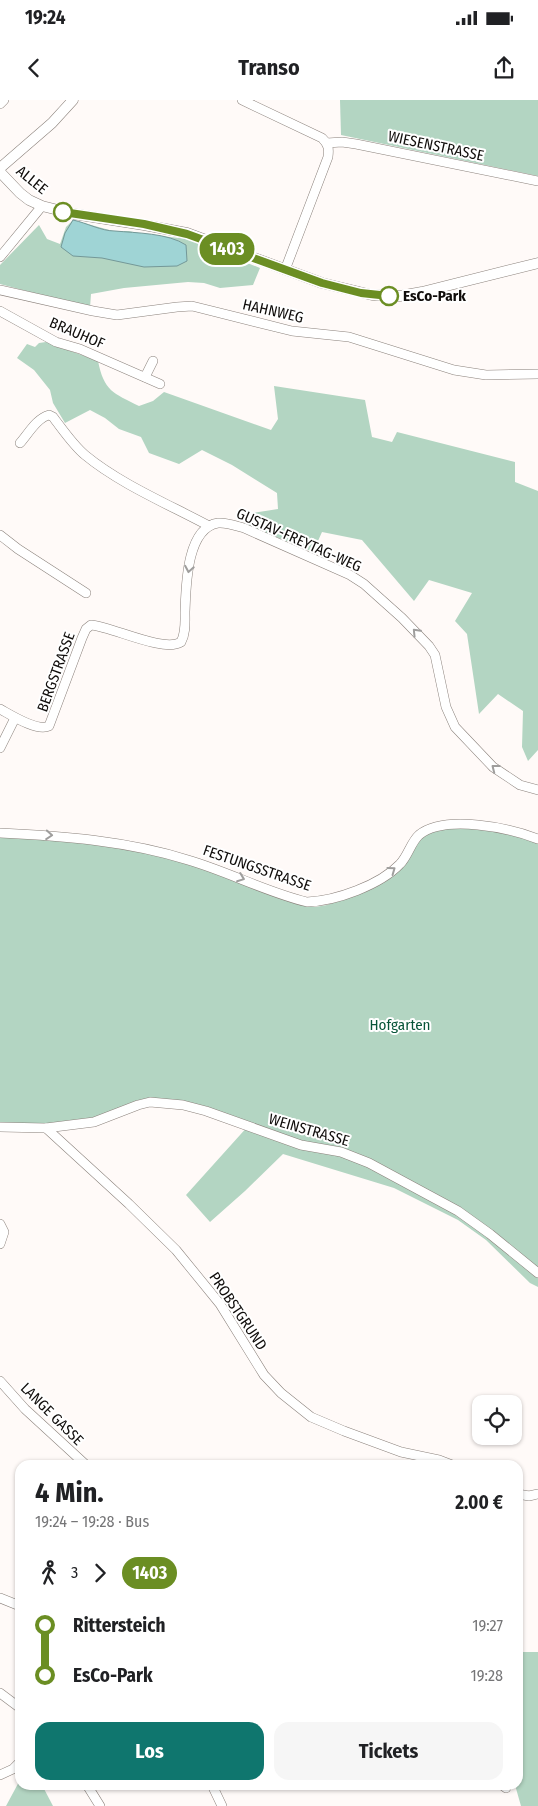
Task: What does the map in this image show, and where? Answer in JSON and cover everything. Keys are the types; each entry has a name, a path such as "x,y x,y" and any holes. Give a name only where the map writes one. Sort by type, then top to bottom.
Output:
{"street":[{"path":"0,104 4,100"},
{"path":"0,168 52,123 73,100"},
{"name":"WIESENSTRASSE","path":"242,100 322,138 327,143 342,142 356,144 538,181"},
{"path":"285,270 328,157 327,143"},
{"name":"ALLEE","path":"0,172 25,196 42,206 0,257"},
{"path":"42,206 74,214 144,224 187,234 322,283 361,293 388,296 422,292 538,263"},
{"name":"HAHNWEG","path":"0,290 117,315 177,307 199,308 292,330 349,337 454,370 486,375 538,374"},
{"name":"BRAUHOF","path":"0,311 56,342 80,350 160,384"},
{"path":"145,377 153,361"},
{"name":"GUSTAV-FREYTAG-WEG","path":"20,443 44,416 49,415 76,447 93,461 131,485 210,526 226,523 244,528 350,575 364,584 402,618 429,646 438,662 450,717 455,727 493,767 506,777 520,785 538,790"},
{"name":"BERGSTRASSE","path":"0,748 15,718 42,728 46,728 51,723 82,638 89,626 100,627 159,644 172,646 181,642 184,632 188,569 192,552 198,538 210,526"},
{"path":"0,535 86,593"},
{"path":"0,709 15,718"},
{"name":"FESTUNGSSTRASSE","path":"0,833 61,836 148,850 189,860 307,902 324,902 338,898 380,878 402,861 419,835 435,828 469,824 499,828 538,838"},
{"name":"WEINSTRASSE","path":"46,1128 94,1122 150,1102 183,1105 206,1111 301,1145 341,1152 369,1163 458,1211 538,1273"},
{"path":"0,1127 46,1128"},
{"name":"PROBSTGRUND","path":"46,1128 135,1209 176,1250 220,1304 264,1375 281,1393 311,1417 401,1452 438,1460"},
{"path":"0,1244 2,1228"},
{"name":"LANGE GASSE","path":"0,1381 38,1421 81,1460"},
{"path":"523,1495 538,1494"},
{"path":"0,1598 15,1604"},
{"path":"0,1694 15,1704"},
{"path":"0,1775 15,1766"},
{"path":"90,1790 100,1806"},
{"path":"214,1790 222,1806"}],"green space":[{"path":"340,100 538,100 538,176 341,135"},
{"path":"73,220 113,231 129,231 188,239 260,268 253,285 220,288 204,283 188,282 124,288 91,294 90,308 0,284 0,265 39,225 47,239 60,244 66,227"},
{"path":"46,342 98,361 103,379 111,390 139,406 153,401 164,392 271,430 278,419 274,386 365,400 372,437 392,442 397,432 515,462 515,482 538,491 538,750 528,761 522,747 523,711 498,694 479,714 467,634 455,621 472,593 429,580 414,601 362,540 322,532 313,552 244,524 246,514 278,509 277,493 232,465 202,450 179,464 149,453 141,437 119,429 105,418 90,410 65,423 53,403 50,390 34,370 17,358 27,344 35,347 39,343"},
{"name":"Hofgarten","path":"451,827 482,827 538,842 538,1287 530,1283 486,1240 458,1220 394,1188 283,1154 210,1222 186,1195 249,1125 164,1100 104,1117 61,1123 0,1123 0,837 50,839 117,847 173,858 293,902 315,907 343,899 395,874 414,846 426,833"},
{"path":"523,1652 538,1652 538,1806 521,1806 516,1790 523,1790"},
{"path":"15,1789 45,1790 53,1806 6,1806"}],"water":[{"path":"73,220 104,230 152,234 179,241 186,245 187,261 177,266 144,267 102,258 73,256 61,247 65,233"}],"bus line":[{"name":"1403","path":"63,212 144,224 176,231 322,283 361,293 389,296"}],"place":[{"name":"EsCo-Park","path":"389,296"}]}
